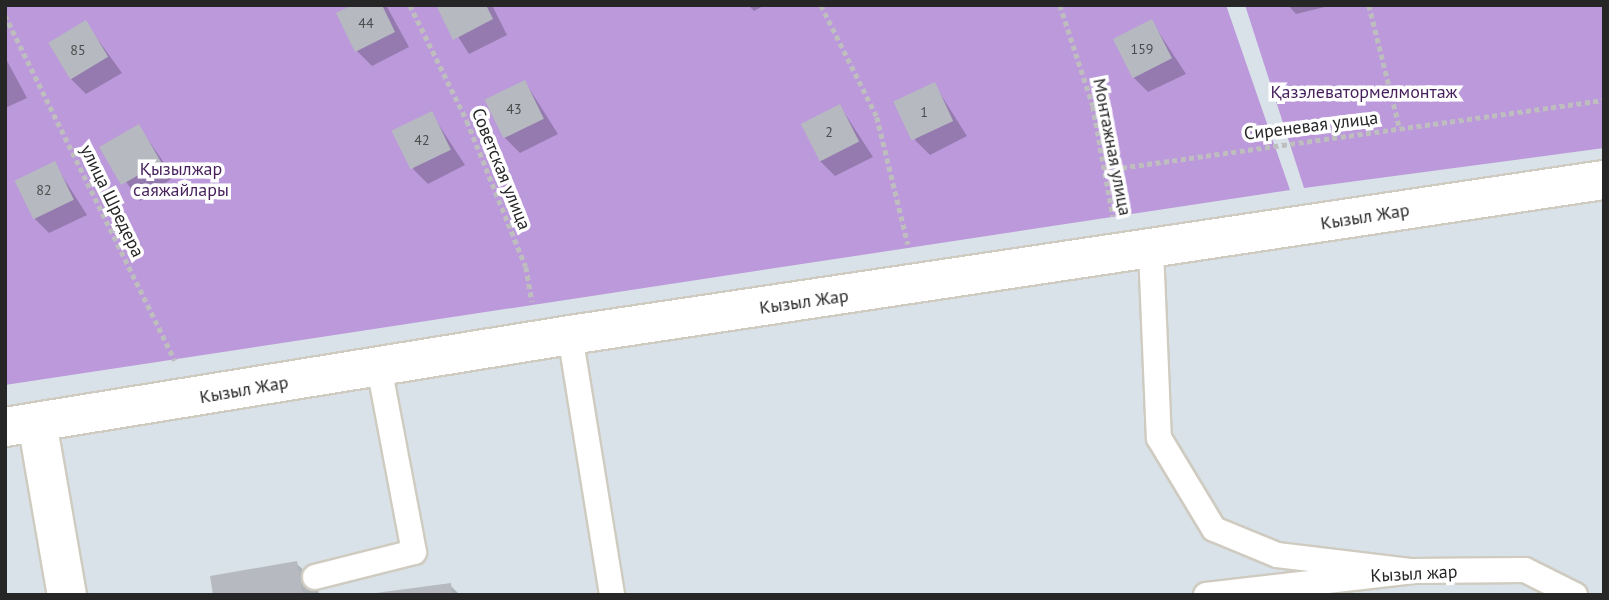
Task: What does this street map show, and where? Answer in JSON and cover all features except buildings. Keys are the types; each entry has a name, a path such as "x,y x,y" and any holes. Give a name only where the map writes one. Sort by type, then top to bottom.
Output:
{"main road":[{"name":"Кызыл Жар","path":"21,425 570,335 909,287 1604,180"},
{"path":"21,425 66,595"}],"lane":[{"path":"1135,253 1159,438 1214,529 1277,555 1412,571"},
{"path":"570,335 612,595"},
{"path":"315,576 414,552 379,367"},
{"name":"Кызыл жар","path":"1206,595 1412,571 1525,570 1576,595"}],"path":[{"name":"Советская улица","path":"410,5 472,133 526,267 533,308 570,335"},
{"path":"821,5 877,117 908,232 909,287"},
{"name":"Монтажная улица","path":"1060,5 1093,106 1105,170 1135,253"},
{"path":"1369,5 1400,129"},
{"name":"улица Шредера","path":"5,15 194,398"},
{"name":"Сиреневая улица","path":"1105,170 1604,100"}],"green space":[{"name":"Қызылжар саяжайлары","path":"5,5 1226,5 1290,190 5,385"},
{"name":"Қазэлеватормелмонтаж","path":"1245,5 1604,5 1604,148 1304,188"}]}
